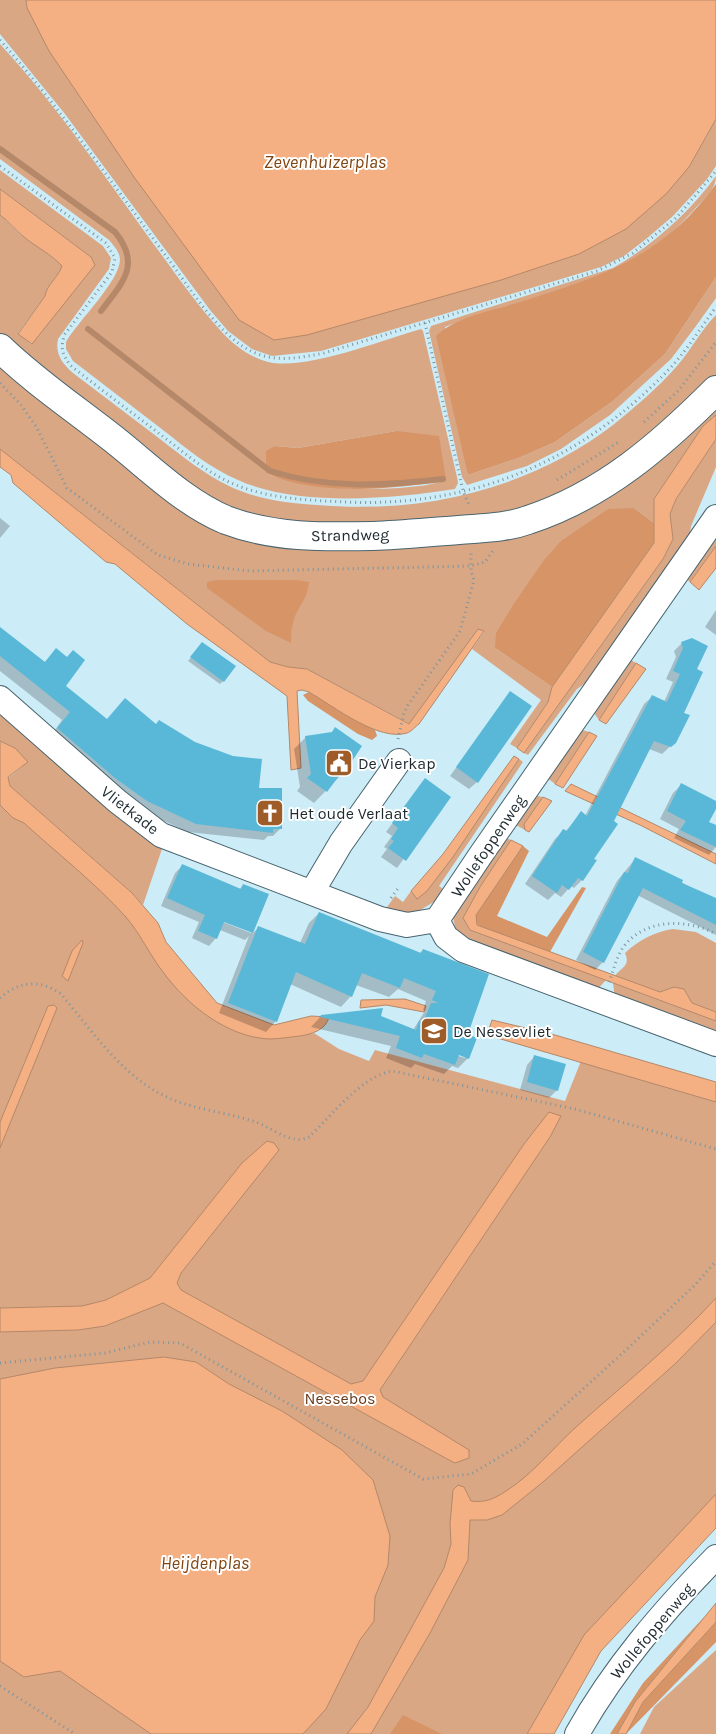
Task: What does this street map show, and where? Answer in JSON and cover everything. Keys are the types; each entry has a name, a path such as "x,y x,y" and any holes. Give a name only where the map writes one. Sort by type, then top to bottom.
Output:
{"street":[{"name":"Strandweg","path":"0,348 188,498 224,519 259,530 290,535 332,537 502,526 528,521 570,502 610,480 644,458 668,438 716,390"},
{"name":"Wollefoppenweg","path":"437,920 716,517"},
{"name":"Vlietkade","path":"0,698 117,801 161,835 380,919 407,925 437,920"},
{"path":"312,892 399,751"},
{"path":"437,920 446,937 463,950 716,1044"},
{"name":"Wollefoppenweg","path":"578,1734 608,1682 634,1647 716,1557"}],"path":[{"path":"0,40 62,115 197,297 224,330 250,351 277,359 294,359 324,352 597,271 633,253 677,217 716,171"},
{"path":"0,166 106,243 116,258 112,272 65,334 62,342 64,357 70,365 201,466 237,486 263,493 305,500 361,503 403,501 450,495 503,481 532,469 582,442 647,391 674,364 716,307"},
{"path":"636,429 678,391 716,342"},
{"path":"0,383 21,405 37,428 67,488 158,555 188,564 249,572 471,566 485,562 496,547 502,526"},
{"path":"556,481 622,440"},
{"path":"399,751 404,713"},
{"path":"613,971 622,949 636,935 656,926 688,923 716,934"},
{"path":"0,998 8,991 27,983 37,983 54,988 110,1053 147,1086 172,1099 256,1122 294,1140 303,1140 309,1137 368,1080 382,1073 398,1071 575,1109 716,1149"},
{"path":"0,1363 105,1353 150,1342 180,1343 423,1479 471,1474 522,1444 695,1285 716,1261"},
{"path":"0,1686 75,1734"}],"green space":[{"name":"Zevenhuizerplas","path":"0,0 26,0 27,8 689,167 716,119 716,166 707,179 673,216 624,256 601,267 321,351 272,356 252,349 228,331 210,310 65,114 0,34"},
{"path":"0,44 22,68 63,120 197,303 236,346 268,362 284,364 344,353 421,329 457,477 458,483 455,489 374,498 316,497 288,494 262,489 238,480 199,458 73,361 66,349 66,342 113,279 118,269 119,254 109,240 0,159","holes":["396,431 446,480 429,484 382,489 329,487 304,484 266,473 275,446 298,448"]},
{"path":"0,170 103,246 111,258 109,269 58,339 59,354 66,366 193,464 220,481 250,494 283,502 306,504 356,507 396,505 434,501 472,493 510,481 546,466 580,447 613,425 670,374 716,315 716,378 602,474 512,516 290,526 215,505 0,335 0,215 20,234 62,266 45,296 18,333 31,344 91,257 0,189"},
{"path":"716,176 714,186 678,227 649,251 625,265 575,286 445,327 468,475 521,457 555,442 613,401 665,354 716,277 716,298 671,359 610,415 561,449 527,466 467,485 462,477 429,331 431,326 613,268 656,239 694,203"},
{"path":"0,359 207,520 517,532 716,401 716,415 703,426 654,499 654,523 634,508 495,648 552,687 548,702 517,748 510,744 541,700 472,649 484,632 478,629 410,724 307,669 288,667 270,662 0,449"},
{"path":"716,439 716,467 691,526 689,541 590,680 577,689 528,755 524,753 663,559 673,539 670,514 676,499"},
{"path":"716,533 716,546 690,582 684,577"},
{"path":"631,660 636,663 599,720 592,710"},
{"path":"0,711 164,843 143,905 132,893 10,786 8,778 22,767 15,748 0,741"},
{"path":"579,729 589,732 555,784 545,776"},
{"path":"519,759 523,762 439,886 443,889 437,900 417,912 407,915 385,910 395,896 403,902 411,891 417,899"},
{"name":"Nessebos","path":"0,787 102,880 173,975 239,1027 314,1033 339,1049 369,1061 375,1050 565,1101 581,1061 716,1096 716,1511 595,1638 541,1734 0,1734"},
{"path":"532,795 543,797 525,824 525,830 514,824"},
{"path":"501,835 511,840 480,887 463,918 470,930 606,980 596,991 476,948 456,932 452,912"},
{"path":"673,929 696,932 716,943 716,1012 692,1003 684,989 674,987 660,992 615,976 626,964 627,957 625,953 630,948 653,934"},
{"path":"613,983 716,1021 716,1036 615,998"},
{"path":"716,1650 716,1734 640,1734 654,1707"}],"shaded area":[{"path":"716,184 716,277 665,354 613,401 555,442 521,457 468,475 436,336 444,329 462,320 573,285 626,262 650,248 673,231 695,210"},
{"path":"396,431 439,436 446,480 426,484 355,489 307,485 266,473 266,451 275,446 298,448"},
{"path":"634,508 654,523 654,543 552,687 495,648 496,633 513,605 544,560 561,541 608,509"},
{"path":"217,580 296,580 309,582 308,589 293,623 291,643 266,631 207,588 207,582"},
{"path":"309,692 375,730 377,736 372,740 358,734 308,701 303,695"},
{"path":"523,846 529,851 497,916 547,937 582,887 586,888 550,952 483,928 476,921 476,915"},
{"path":"705,1616 635,1702 617,1734 610,1734 643,1683"},
{"path":"716,1622 716,1642 626,1734 643,1702"},
{"path":"403,1715 442,1734 390,1734"}],"water":[{"name":"Zevenhuizerplas","path":"26,0 716,0 716,119 689,167 666,194 626,229 579,254 501,280 307,335 274,340 239,320 134,177 49,51 27,8"},
{"path":"0,189 91,257 95,265 32,344 18,334 45,296 62,266 24,237 0,215"},
{"path":"716,415 716,439 676,499 670,514 673,539 663,559 524,753 517,748 548,702 552,687 654,543 654,499 703,426"},
{"path":"0,449 270,662 288,667 307,669 409,724 478,629 484,631 419,724 407,733 396,734 370,728 309,692 297,691 301,768 291,770 287,696 187,624 115,564 106,562 13,483 11,475 0,467"},
{"path":"716,546 716,568 699,590 690,582"},
{"path":"636,663 646,669 606,724 599,720"},
{"path":"589,732 597,736 563,788 555,784"},
{"path":"0,741 15,748 28,762 8,777 10,786 132,893 158,923 166,942 217,1003 274,1025 311,1016 329,1017 325,1025 314,1033 300,1036 269,1039 253,1037 223,1026 196,1007 173,984 158,965 125,916 24,823 13,818 0,805"},
{"path":"514,756 519,759 453,857 427,891 417,899 411,891 443,854"},
{"path":"571,784 716,854 716,864 640,825 565,791"},
{"path":"543,797 552,801 529,832 525,830 524,824"},
{"path":"511,840 523,846 476,915 477,925 660,992 674,987 684,989 692,1003 716,1012 716,1021 470,930 463,918 480,887"},
{"path":"82,940 83,943 68,981 62,976 72,951"},
{"path":"405,999 426,1006 424,1012 386,1005 360,1008 361,1000"},
{"path":"54,1005 57,1008 0,1148 0,1122 48,1006"},
{"path":"492,1020 555,1035 716,1082 716,1102 487,1035"},
{"path":"549,1112 561,1116 550,1137 380,1390 383,1397 469,1450 469,1458 455,1463 449,1460 163,1303 105,1326 78,1330 0,1332 0,1308 82,1306 106,1300 150,1278 242,1163 267,1141 274,1143 279,1150 181,1273 177,1283 181,1290 351,1384 363,1381 524,1144"},
{"path":"716,1298 716,1322 676,1363 543,1482 502,1515 487,1520 470,1520 468,1560 430,1633 371,1734 347,1734 368,1707 444,1568 451,1544 450,1524 453,1490 458,1485 464,1487 471,1501 481,1501 489,1500 516,1484 534,1469 576,1427 665,1348"},
{"name":"Heijdenplas","path":"164,1357 196,1362 229,1384 282,1411 342,1450 373,1480 390,1536 388,1565 375,1597 374,1621 360,1640 326,1709 303,1734 151,1734 60,1671 24,1677 0,1661 0,1379 55,1368"},
{"path":"716,1494 716,1528 601,1651 554,1734 527,1734 584,1635"},
{"path":"716,1603 716,1622 643,1702 626,1734 617,1734 635,1702"}],"building":[{"path":"0,627 45,662 56,648 67,657 73,650 85,660 66,686 107,719 125,698 156,724 159,720 195,742 233,756 262,759 259,788 282,788 282,829 273,829 273,833 196,824 147,801 115,778 57,728 70,712 0,656"},
{"path":"692,638 708,646 697,669 703,672 684,713 690,715 676,743 671,747 654,741 614,821 618,824 594,859 597,860 583,881 578,878 569,890 562,885 557,893 532,876 563,829 567,831 581,811 587,816 652,695 667,702 680,674 673,671 683,648 681,642"},
{"path":"202,642 236,666 224,682 190,657"},
{"path":"510,691 532,706 478,783 456,767"},
{"path":"335,727 362,746 343,775 341,773 327,792 307,778 311,774 305,736 332,732"},
{"path":"425,778 451,797 406,861 388,848 394,841 391,839 398,828 392,823"},
{"path":"681,783 716,801 716,809 709,822 716,825 716,847 680,830 686,821 667,811"},
{"path":"635,857 683,880 682,883 716,898 716,925 643,888 604,963 583,952 624,872 628,873"},
{"path":"182,864 241,889 243,884 269,894 253,933 224,922 217,939 198,931 205,915 167,898"},
{"path":"319,912 421,953 423,949 489,974 468,1034 477,1038 469,1059 459,1055 455,1065 424,1054 422,1058 396,1048 400,1036 320,1017 321,1015 383,1008 381,1016 416,1030 419,1021 423,1023 431,1003 438,1003 432,1000 436,991 404,978 400,988 362,973 352,997 296,972 277,1022 228,1003 258,926 305,944"},
{"path":"534,1055 566,1064 558,1091 527,1082"}],"waterway":[{"path":"0,149 115,232 123,244 127,254 128,264 126,273 122,282 101,311"},
{"path":"88,329 270,471 291,477 334,483 378,484 443,479"}],"place":[{"name":"De Vierkap","path":"339,763"},
{"name":"Het oude Verlaat","path":"270,813"},
{"name":"De Nessevliet","path":"434,1031"}]}
